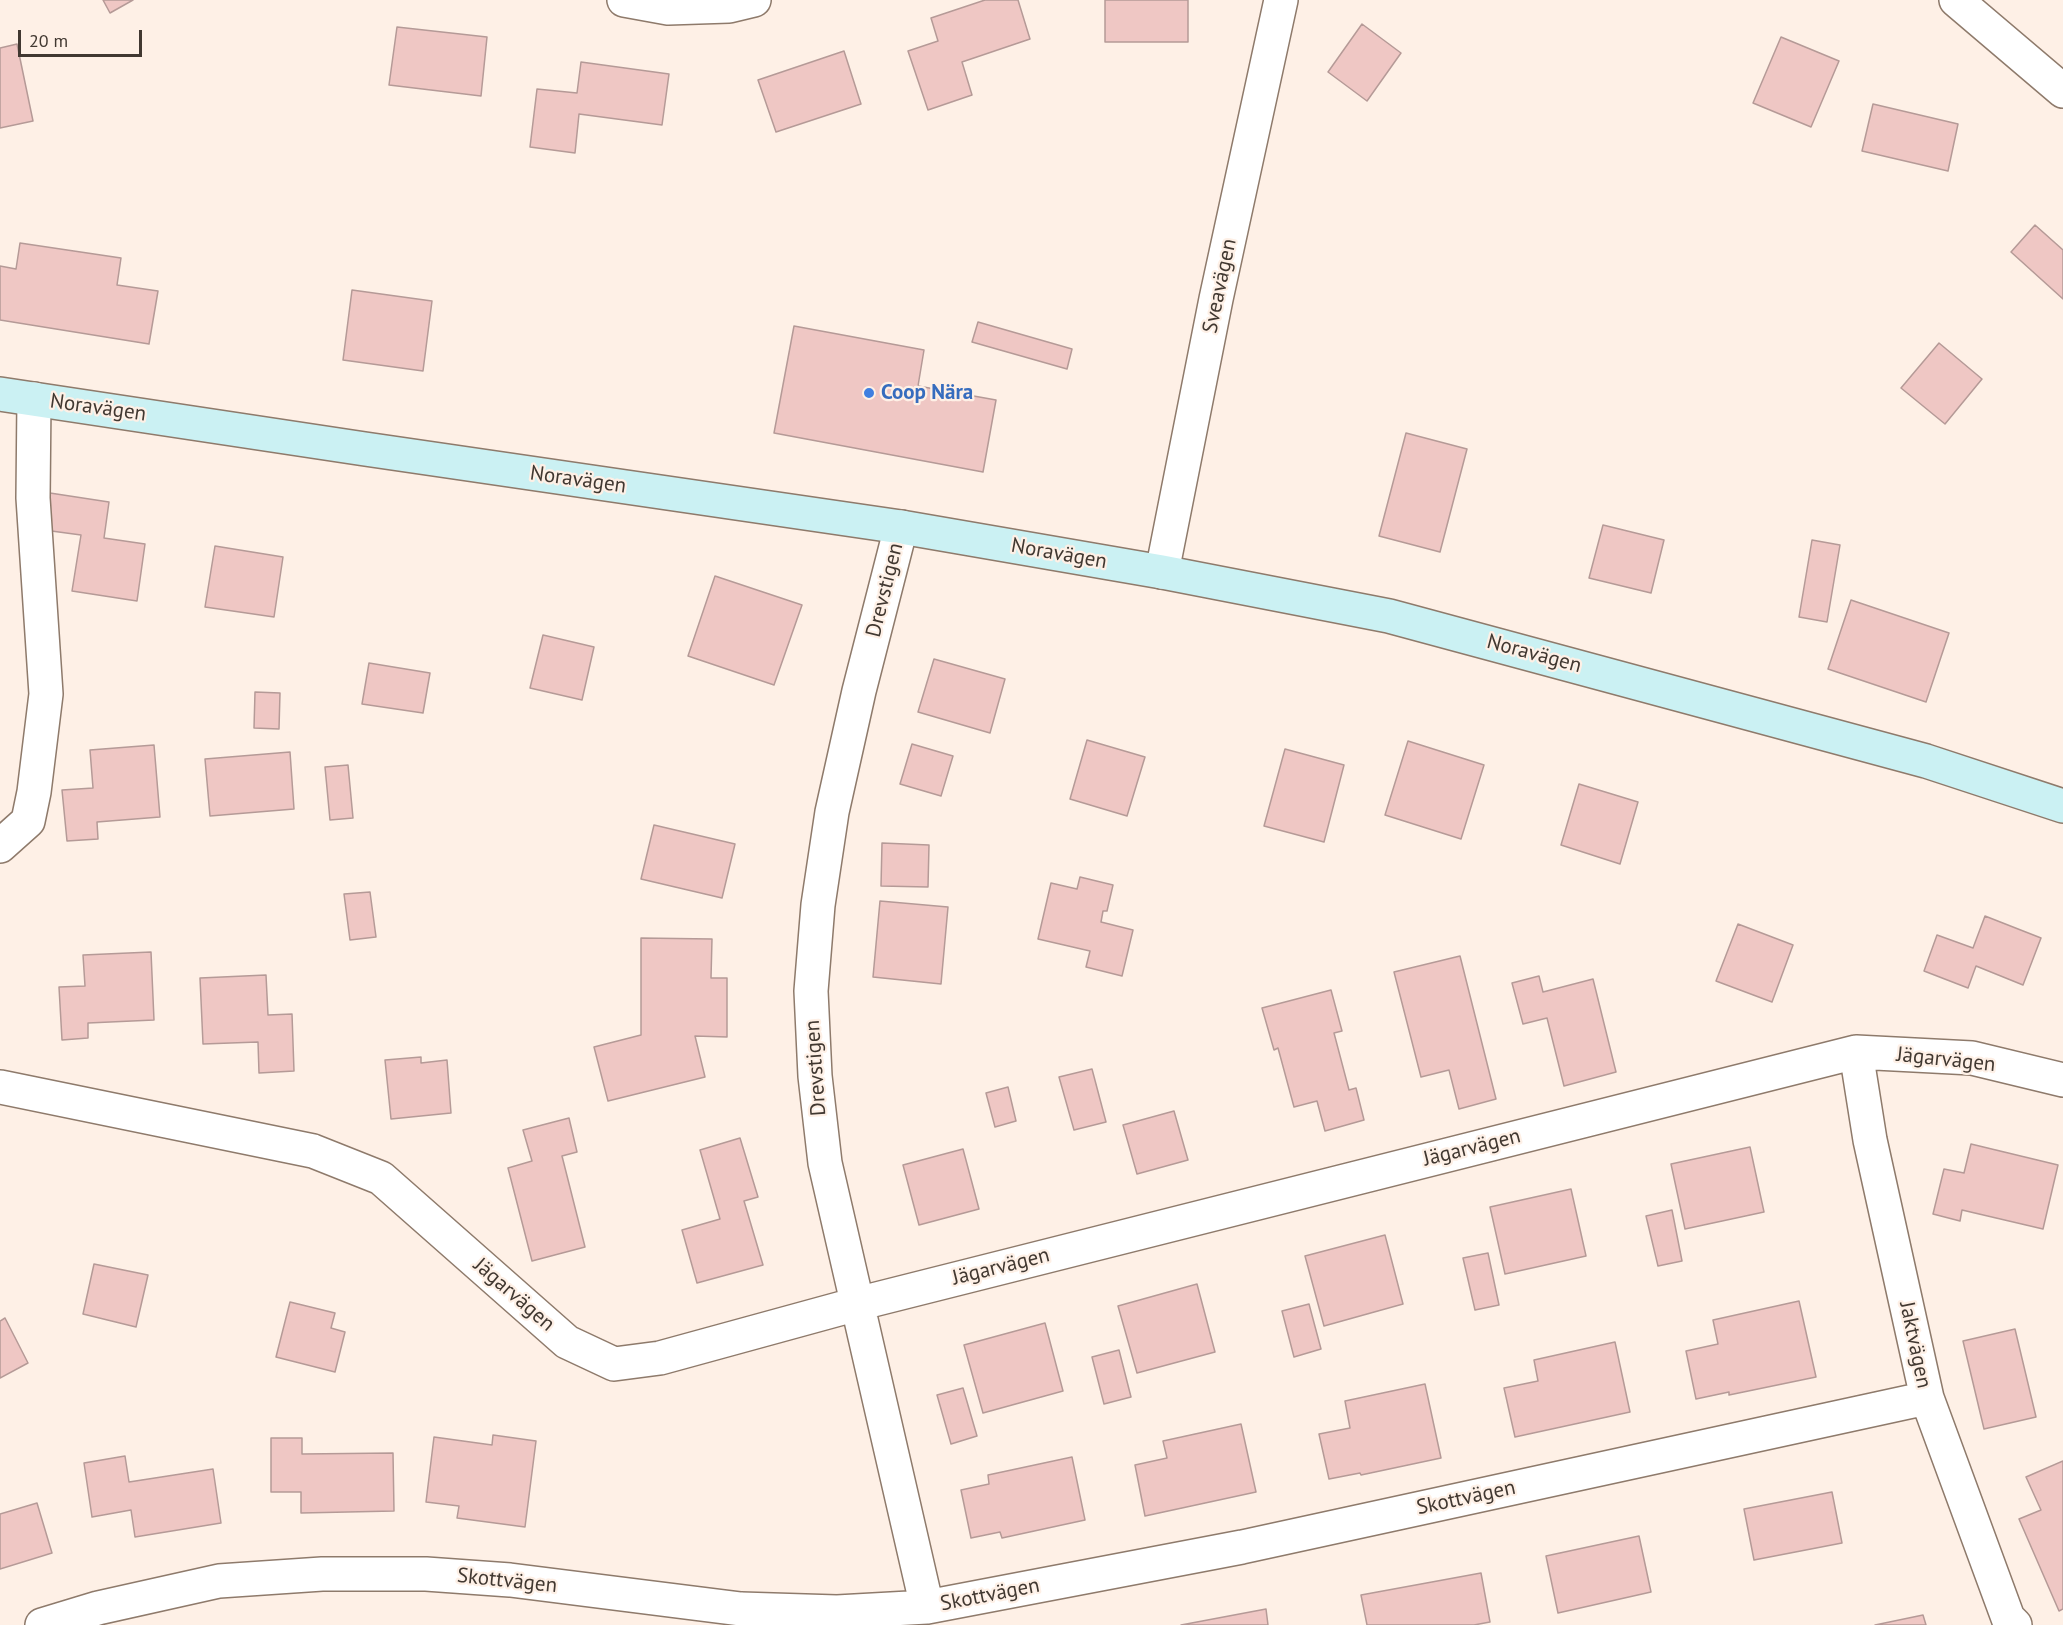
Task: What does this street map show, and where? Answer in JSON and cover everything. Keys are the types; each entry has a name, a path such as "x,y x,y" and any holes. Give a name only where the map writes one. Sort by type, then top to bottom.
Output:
{"street":[{"path":"624,0 668,8 729,6 754,0"},
{"name":"Sveavägen","path":"1162,572 1216,299 1281,0"},
{"path":"1956,0 2063,91"},
{"name":"Noravägen","path":"0,394 901,527 1162,572 1401,619 1926,761 2063,806"},
{"name":"Noravägen","path":"0,846 28,820 34,792 46,694 33,498 34,399"},
{"name":"Drevstigen","path":"901,527 859,691 832,812 818,905 811,991 814,1076 825,1163 927,1607"},
{"name":"Jägarvägen","path":"0,1087 313,1151 381,1178 567,1342 614,1364 660,1358 857,1304 1856,1052 1972,1058 2063,1080"},
{"name":"Jaktvägen","path":"1856,1052 1870,1140 1927,1398 2008,1618 2014,1625"},
{"name":"Skottvägen","path":"42,1625 98,1608 219,1581 322,1574 426,1574 510,1580 741,1609 837,1612 927,1607 1242,1547 1927,1398"}],"building":[{"path":"103,0 133,0 110,13"},
{"path":"985,0 1018,0 1030,39 962,62 972,95 928,110 908,51 938,41 931,18"},
{"path":"1105,0 1188,0 1188,42 1105,42"},
{"path":"1362,24 1401,53 1367,101 1328,72"},
{"path":"397,27 487,37 481,96 389,85"},
{"path":"1781,37 1839,61 1811,127 1753,103"},
{"path":"17,44 33,121 0,128 0,48"},
{"path":"844,51 861,104 776,132 758,80"},
{"path":"581,62 669,74 662,125 579,114 575,153 530,147 537,89 577,93"},
{"path":"1873,104 1958,124 1948,171 1862,151"},
{"path":"2035,225 2063,250 2063,299 2011,252"},
{"path":"20,243 121,258 117,285 158,291 149,344 0,320 0,266 16,269"},
{"path":"352,290 432,301 423,371 343,360"},
{"path":"978,322 1072,349 1067,369 972,342"},
{"name":"Coop Nära","path":"794,326 924,350 918,386 996,400 983,472 774,433"},
{"path":"1939,343 1982,379 1945,424 1901,388"},
{"path":"1406,433 1467,449 1440,552 1379,536"},
{"path":"50,493 109,502 104,538 145,544 137,601 72,591 81,535 44,530"},
{"path":"1603,525 1664,540 1651,593 1589,578"},
{"path":"1812,540 1840,545 1827,622 1799,617"},
{"path":"215,546 283,557 274,617 205,607"},
{"path":"715,576 802,605 774,685 688,656"},
{"path":"1851,600 1949,633 1926,702 1828,669"},
{"path":"543,635 594,647 582,700 530,688"},
{"path":"934,659 1005,679 990,733 918,712"},
{"path":"369,663 430,673 423,713 362,704"},
{"path":"255,692 280,693 279,729 254,728"},
{"path":"1087,740 1145,757 1127,816 1070,799"},
{"path":"1408,741 1484,765 1461,839 1385,815"},
{"path":"912,744 953,756 941,796 900,784"},
{"path":"154,745 160,817 97,822 98,839 67,841 62,790 93,788 90,750"},
{"path":"1285,749 1344,765 1324,842 1264,826"},
{"path":"290,752 294,809 210,816 205,759"},
{"path":"348,765 353,818 330,820 325,767"},
{"path":"1579,784 1638,802 1620,864 1561,845"},
{"path":"654,825 735,844 722,898 641,879"},
{"path":"882,843 929,845 928,887 881,886"},
{"path":"1080,877 1113,885 1107,911 1103,911 1101,922 1133,930 1122,976 1086,967 1090,951 1038,939 1051,883 1077,889"},
{"path":"370,892 376,937 350,940 344,894"},
{"path":"880,901 948,907 941,984 873,977"},
{"path":"1985,916 2041,938 2023,985 1976,966 1968,988 1924,971 1937,935 1973,948"},
{"path":"1738,924 1793,945 1772,1002 1716,981"},
{"path":"641,938 712,939 711,978 727,978 727,1037 695,1036 705,1077 608,1101 594,1047 641,1035"},
{"path":"151,952 154,1020 88,1023 88,1038 62,1040 59,987 85,986 83,955"},
{"path":"1460,956 1496,1099 1459,1109 1449,1070 1421,1077 1394,972"},
{"path":"266,975 268,1015 292,1014 294,1071 259,1073 258,1042 203,1044 200,978"},
{"path":"1539,976 1543,992 1593,979 1616,1072 1564,1086 1547,1018 1523,1024 1512,983"},
{"path":"1331,990 1342,1031 1334,1033 1349,1090 1356,1088 1364,1120 1325,1131 1317,1101 1294,1107 1278,1048 1274,1050 1262,1008"},
{"path":"421,1057 421,1063 447,1060 451,1113 391,1119 385,1060"},
{"path":"1092,1069 1106,1122 1074,1130 1059,1077"},
{"path":"1008,1087 1016,1121 995,1127 986,1093"},
{"path":"1174,1111 1188,1160 1137,1174 1123,1125"},
{"path":"569,1118 577,1152 562,1156 585,1247 532,1261 508,1168 532,1161 523,1130"},
{"path":"740,1138 758,1197 744,1201 763,1265 697,1283 682,1230 720,1219 700,1150"},
{"path":"1971,1144 2058,1165 2043,1229 1962,1210 1960,1221 1933,1214 1944,1169 1964,1173"},
{"path":"1750,1147 1764,1212 1685,1229 1671,1164"},
{"path":"963,1149 979,1209 919,1225 903,1165"},
{"path":"1571,1189 1586,1256 1505,1274 1490,1207"},
{"path":"1672,1210 1682,1261 1658,1266 1646,1216"},
{"path":"1385,1235 1403,1304 1324,1326 1305,1256"},
{"path":"1488,1253 1499,1305 1475,1310 1463,1258"},
{"path":"94,1264 148,1275 136,1327 83,1314"},
{"path":"1197,1284 1215,1352 1137,1373 1118,1306"},
{"path":"1799,1301 1816,1377 1729,1395 1729,1392 1696,1399 1686,1351 1718,1344 1713,1320"},
{"path":"290,1302 335,1313 331,1328 345,1332 335,1372 276,1357"},
{"path":"1309,1304 1321,1349 1294,1357 1282,1311"},
{"path":"5,1318 28,1363 0,1378 0,1321"},
{"path":"1045,1323 1063,1391 983,1413 964,1345"},
{"path":"2015,1329 2036,1417 1984,1429 1963,1341"},
{"path":"1615,1342 1630,1412 1515,1437 1504,1388 1538,1381 1534,1360"},
{"path":"1119,1350 1131,1397 1104,1404 1092,1357"},
{"path":"1425,1384 1441,1458 1361,1475 1360,1473 1329,1479 1319,1434 1350,1428 1345,1401"},
{"path":"963,1388 977,1436 951,1444 937,1395"},
{"path":"1241,1424 1256,1492 1145,1516 1135,1465 1167,1458 1163,1441"},
{"path":"493,1435 536,1441 525,1527 457,1518 459,1506 426,1502 434,1437 492,1445"},
{"path":"271,1438 302,1438 302,1454 393,1453 394,1511 301,1513 301,1492 271,1492"},
{"path":"125,1456 129,1482 213,1469 221,1523 135,1537 131,1510 92,1517 84,1463"},
{"path":"1072,1457 1085,1520 1002,1538 1000,1532 971,1538 961,1490 989,1484 988,1475"},
{"path":"2063,1461 2063,1609 2059,1611 2019,1519 2041,1510 2026,1477"},
{"path":"1832,1492 1842,1543 1754,1560 1744,1509"},
{"path":"37,1503 52,1553 0,1569 0,1514"},
{"path":"1639,1536 1651,1592 1558,1613 1546,1556"},
{"path":"1481,1573 1490,1622 1474,1625 1367,1625 1361,1595"},
{"path":"1266,1609 1268,1625 1181,1625"},
{"path":"1923,1615 1926,1625 1875,1625"}],"place":[{"name":"Coop Nära","path":"869,393"}]}
